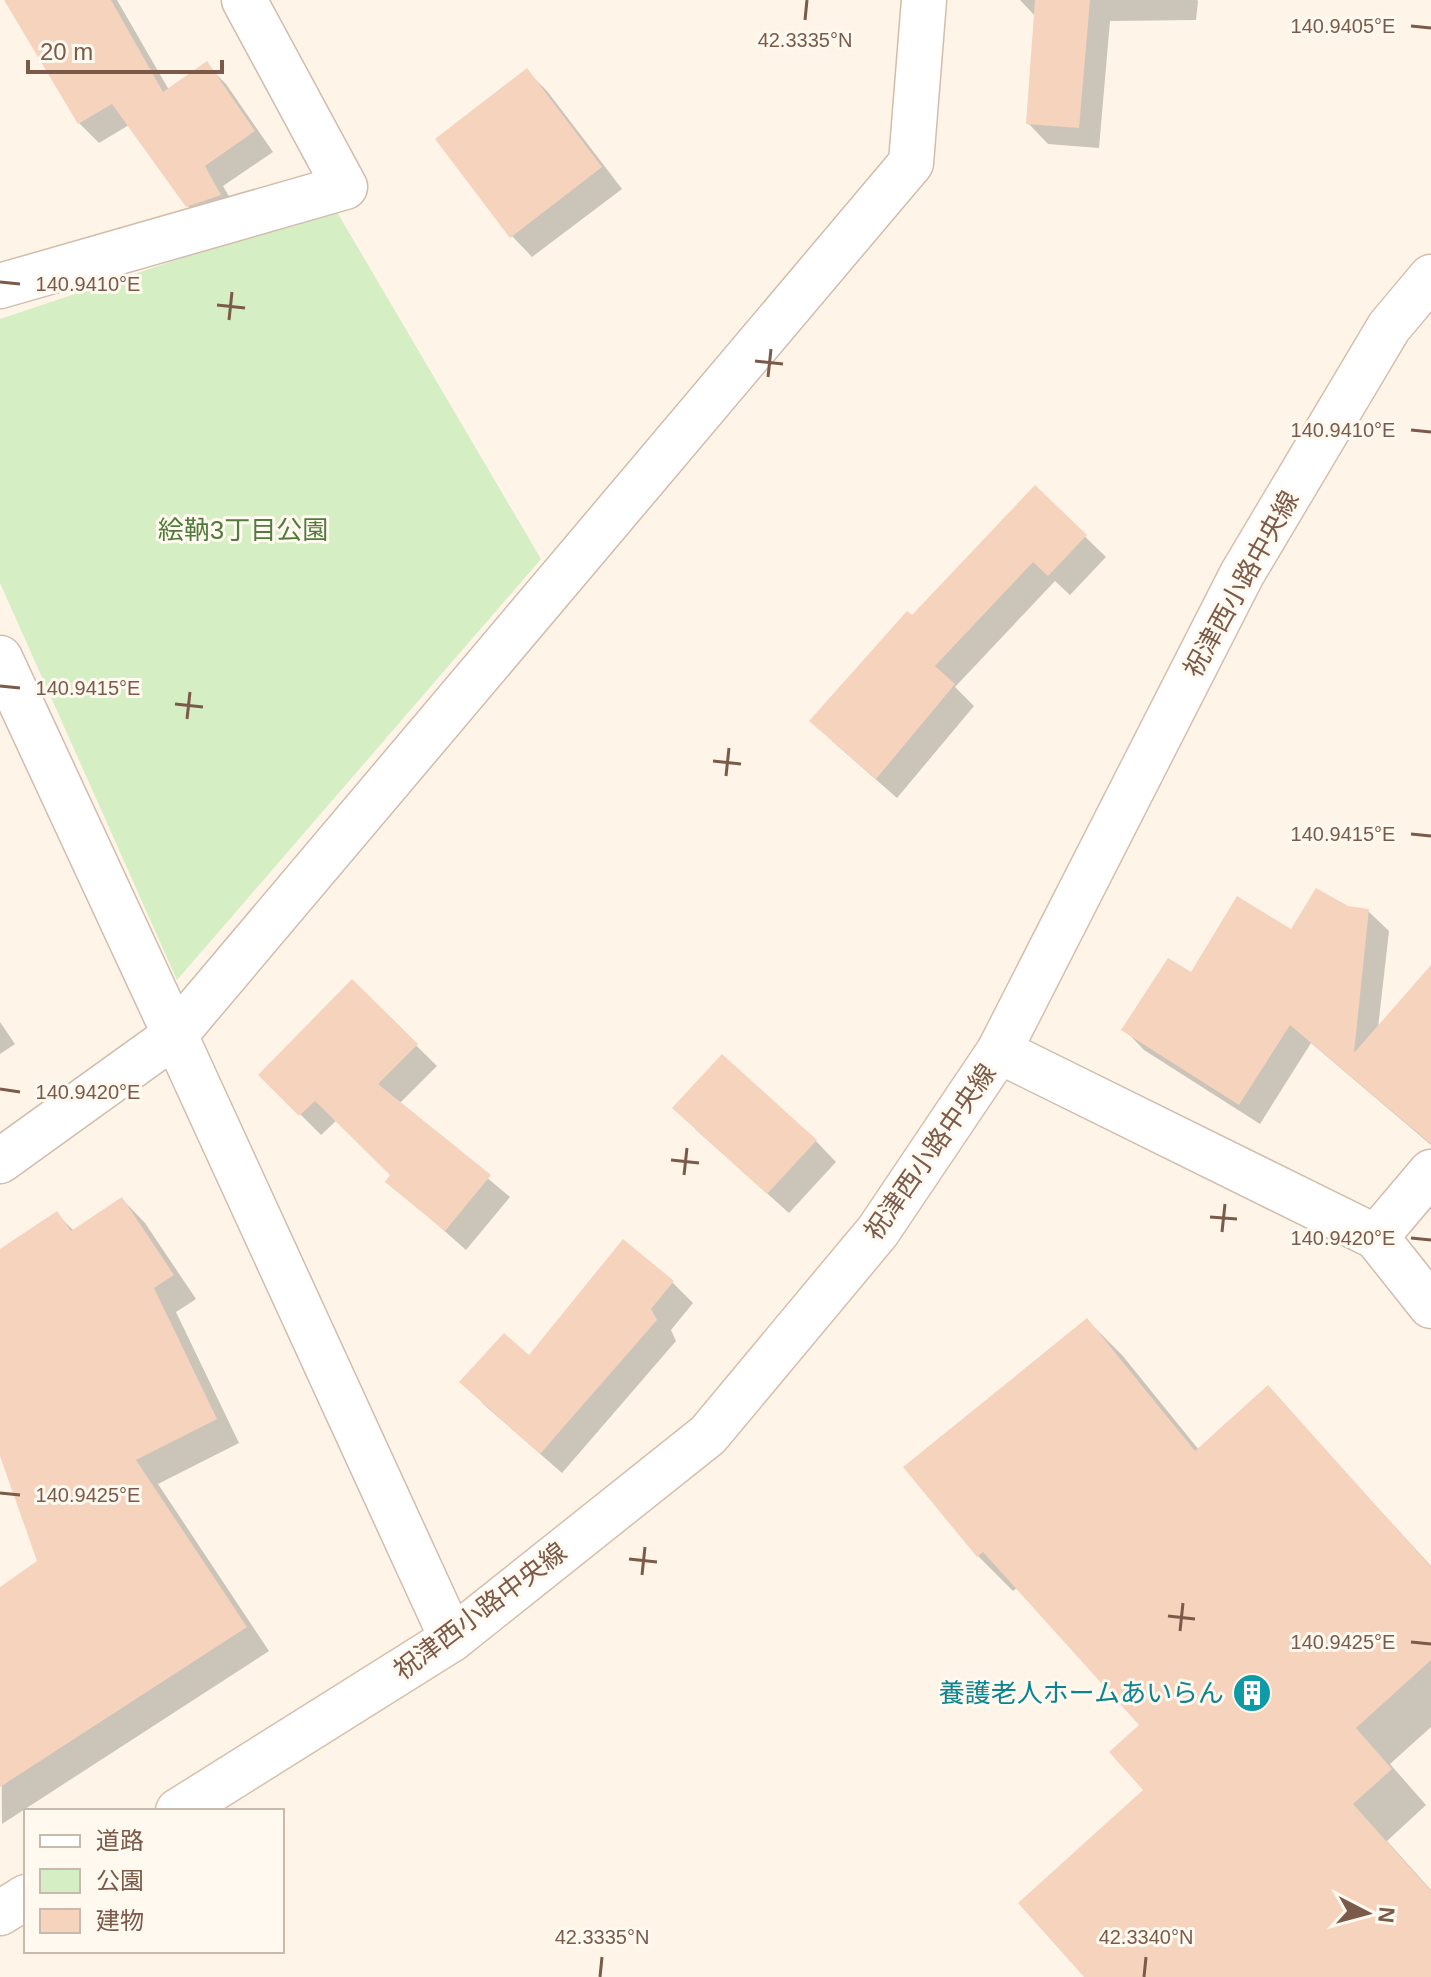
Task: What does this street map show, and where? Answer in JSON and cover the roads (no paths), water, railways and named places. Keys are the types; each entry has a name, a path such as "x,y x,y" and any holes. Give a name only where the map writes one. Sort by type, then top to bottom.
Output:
{"street":[{"path":"0,286 345,187 244,0"},
{"path":"0,1161 175,1035 911,163 924,0"},
{"name":"祝津西小路中央線","path":"181,1809 452,1639 708,1435 878,1231 999,1051 1242,574 1389,327 1431,277"},
{"path":"0,658 452,1639"},
{"path":"999,1051 1376,1237 1431,1306"},
{"path":"1376,1237 1431,1172"},
{"path":"0,1913 24,1898"}],"place":[{"name":"養護老人ホームあいらん","path":"1252,1693"}],"park label":[{"name":"絵靹3丁目公園","path":"243,530"}]}
